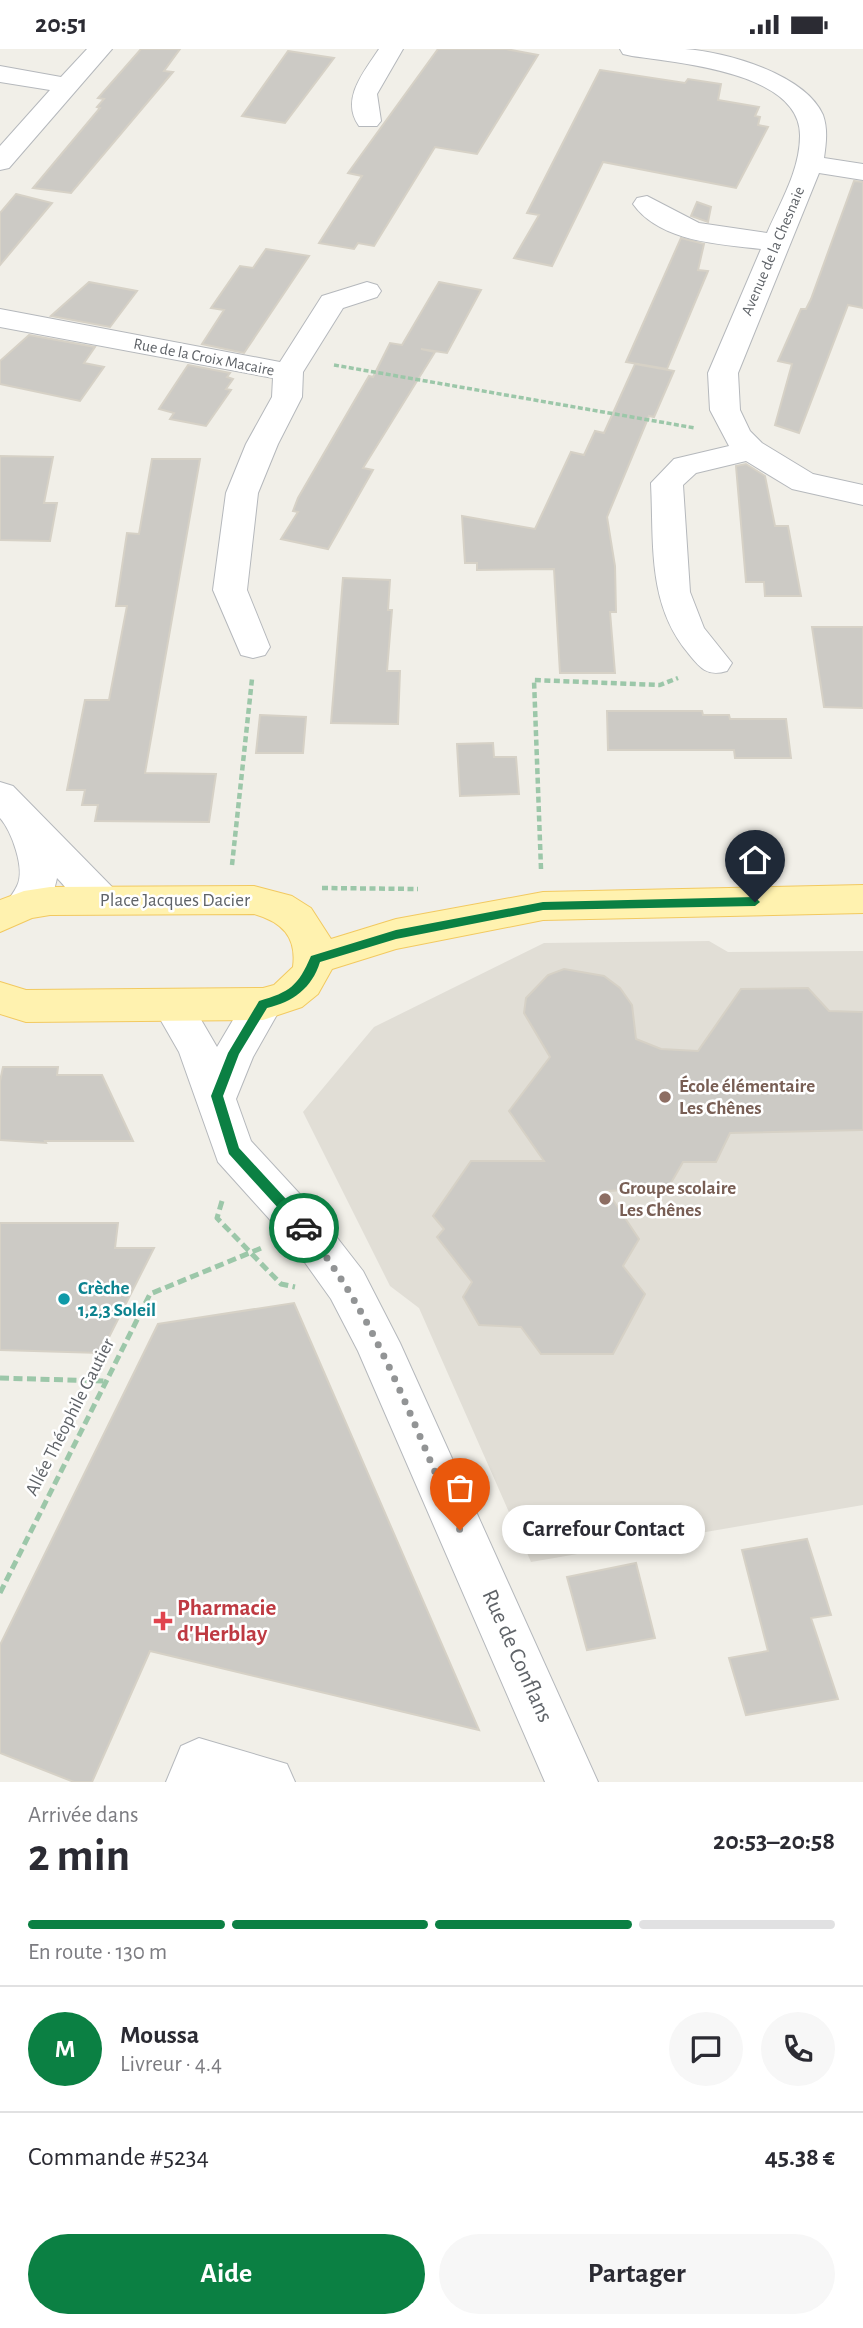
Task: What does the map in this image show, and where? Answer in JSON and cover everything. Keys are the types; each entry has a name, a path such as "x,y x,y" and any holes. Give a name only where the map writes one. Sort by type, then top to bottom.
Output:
{"main road":[{"path":"315,959 396,935 543,906 863,899"},
{"name":"Place Jacques Dacier","path":"6,913 50,901 263,901 285,908 300,918 396,935"},
{"path":"0,998 26,1006 263,1004 284,999 299,987 311,972 315,959 314,938 300,918"}],"street":[{"path":"0,162 100,49"},
{"path":"368,121 364,94 391,49"},
{"name":"Avenue de la Chesnaie","path":"632,49 725,64 758,75 784,88 810,113 815,140 810,164 723,373 725,410 743,442"},
{"path":"0,74 68,86"},
{"path":"810,164 863,172"},
{"path":"647,204 660,219 687,229 777,243"},
{"path":"292,365 332,302 368,291"},
{"name":"Rue de la Croix Macaire","path":"0,318 292,365 287,397 262,444 242,493 230,590 253,647"},
{"path":"715,663 689,632 673,591 667,483 685,466 743,442 803,482 863,495"},
{"path":"12,809 102,901"},
{"path":"6,913 35,894 40,881 12,809"},
{"path":"217,1096 234,1053 263,1004"},
{"name":"Rue de Conflans","path":"172,1005 198,1049 217,1096 233,1150 306,1230 347,1285 377,1343 572,1782"},
{"path":"192,1782 199,1764 269,1782"}],"path":[{"path":"292,365 743,442"},
{"path":"228,901 253,647"},
{"path":"543,906 534,680 660,685 715,663"},
{"path":"223,1197 217,1219 281,1284 300,1288"},
{"name":"Allée Théophile Gautier","path":"0,1593 150,1294 306,1230"},
{"path":"0,1378 105,1381"}],"shaded area":[{"name":"Groupe scolaire Les Chênes","path":"709,941 728,952 863,951 863,1505 531,1562 419,1308 390,1286 303,1112 374,1027 544,943"}],"building":[{"path":"141,49 180,49 164,71 173,72 71,193 33,188 100,108 97,107 104,99 98,98"},
{"path":"438,49 506,49 538,55 477,154 435,147 374,246 358,243 354,249 319,243 362,176 348,173"},
{"path":"288,51 334,58 285,123 242,116"},
{"path":"600,70 685,83 688,79 721,84 718,100 759,107 755,116 760,117 758,125 768,127 736,188 603,162 552,266 514,258 539,215 527,213"},
{"path":"854,181 863,182 863,308 848,305 799,433 775,425 792,364 778,361 801,309 806,309 811,299"},
{"path":"16,194 52,203 0,265 0,213"},
{"path":"697,202 711,207 708,222 691,216"},
{"path":"681,238 704,244 698,270 708,271 667,369 626,362"},
{"path":"266,249 309,256 244,353 202,344 224,310 211,308 240,266 253,268"},
{"path":"89,282 137,291 110,327 51,316"},
{"path":"439,282 481,290 447,353 421,349 435,352 363,468 373,470 328,549 281,539 298,512 293,511 298,498 369,376 373,377 390,343 402,345"},
{"path":"29,335 95,347 84,363 104,367 80,401 0,384 0,361"},
{"path":"635,364 674,371 654,417 649,416 607,517 615,566 616,612 610,612 615,673 560,673 554,569 477,570 477,563 465,563 462,516 535,529 571,452 584,455 595,431 604,433"},
{"path":"188,365 230,373 227,377 233,379 226,389 231,390 206,426 170,419 174,413 159,409"},
{"path":"0,456 53,457 44,503 57,503 50,541 0,540"},
{"path":"152,459 200,459 145,773 216,774 209,822 95,821 98,805 82,805 85,790 67,790 85,700 109,700 127,606 116,606 127,533 139,534"},
{"path":"746,464 765,476 775,526 788,526 801,596 765,596 764,582 746,582 736,466"},
{"path":"343,578 390,580 388,610 392,610 387,671 400,671 398,724 331,723"},
{"path":"812,627 863,627 863,708 824,707"},
{"path":"607,711 702,711 703,715 729,715 730,719 786,719 791,758 735,758 734,750 608,750"},
{"path":"260,715 306,717 303,753 256,753"},
{"path":"493,743 494,757 516,757 519,794 460,796 457,744"},
{"path":"564,969 604,976 620,988 632,1005 636,1039 661,1049 698,1051 741,989 808,988 829,1011 863,1012 863,1130 730,1133 716,1162 683,1162 668,1188 607,1191 639,1239 623,1266 645,1294 613,1354 541,1354 521,1327 479,1325 463,1297 472,1282 437,1237 444,1229 433,1216 471,1161 544,1161 509,1111 550,1057 524,1013 526,998 548,975"},
{"path":"3,1067 58,1067 57,1075 102,1075 133,1141 45,1141 46,1143 0,1140 0,1081"},
{"name":"Crèche 1,2,3 Soleil","path":"0,1223 118,1223 115,1248 154,1248 101,1353 0,1350"},
{"path":"294,1303 479,1730 150,1651 92,1782 74,1782 0,1753 0,1645 158,1324"},
{"path":"807,1539 831,1615 811,1618 838,1699 746,1715 729,1658 768,1651 742,1550"},
{"path":"636,1563 655,1638 587,1650 567,1577"}],"way so far":[{"path":"304,1228 347,1285 377,1343 460,1530"}],"place":[{"name":"École élémentaire Les Chênes","path":"665,1097"},
{"name":"Groupe scolaire Les Chênes","path":"605,1199"},
{"name":"Crèche 1,2,3 Soleil","path":"64,1299"},
{"name":"Carrefour Contact","path":"460,1530"},
{"name":"Pharmacie d'Herblay","path":"163,1621"}],"route":[{"path":"304,1228 233,1150 217,1096 234,1053 263,1004 284,999 299,987 311,972 315,959 396,935 543,906 755,902"}]}
